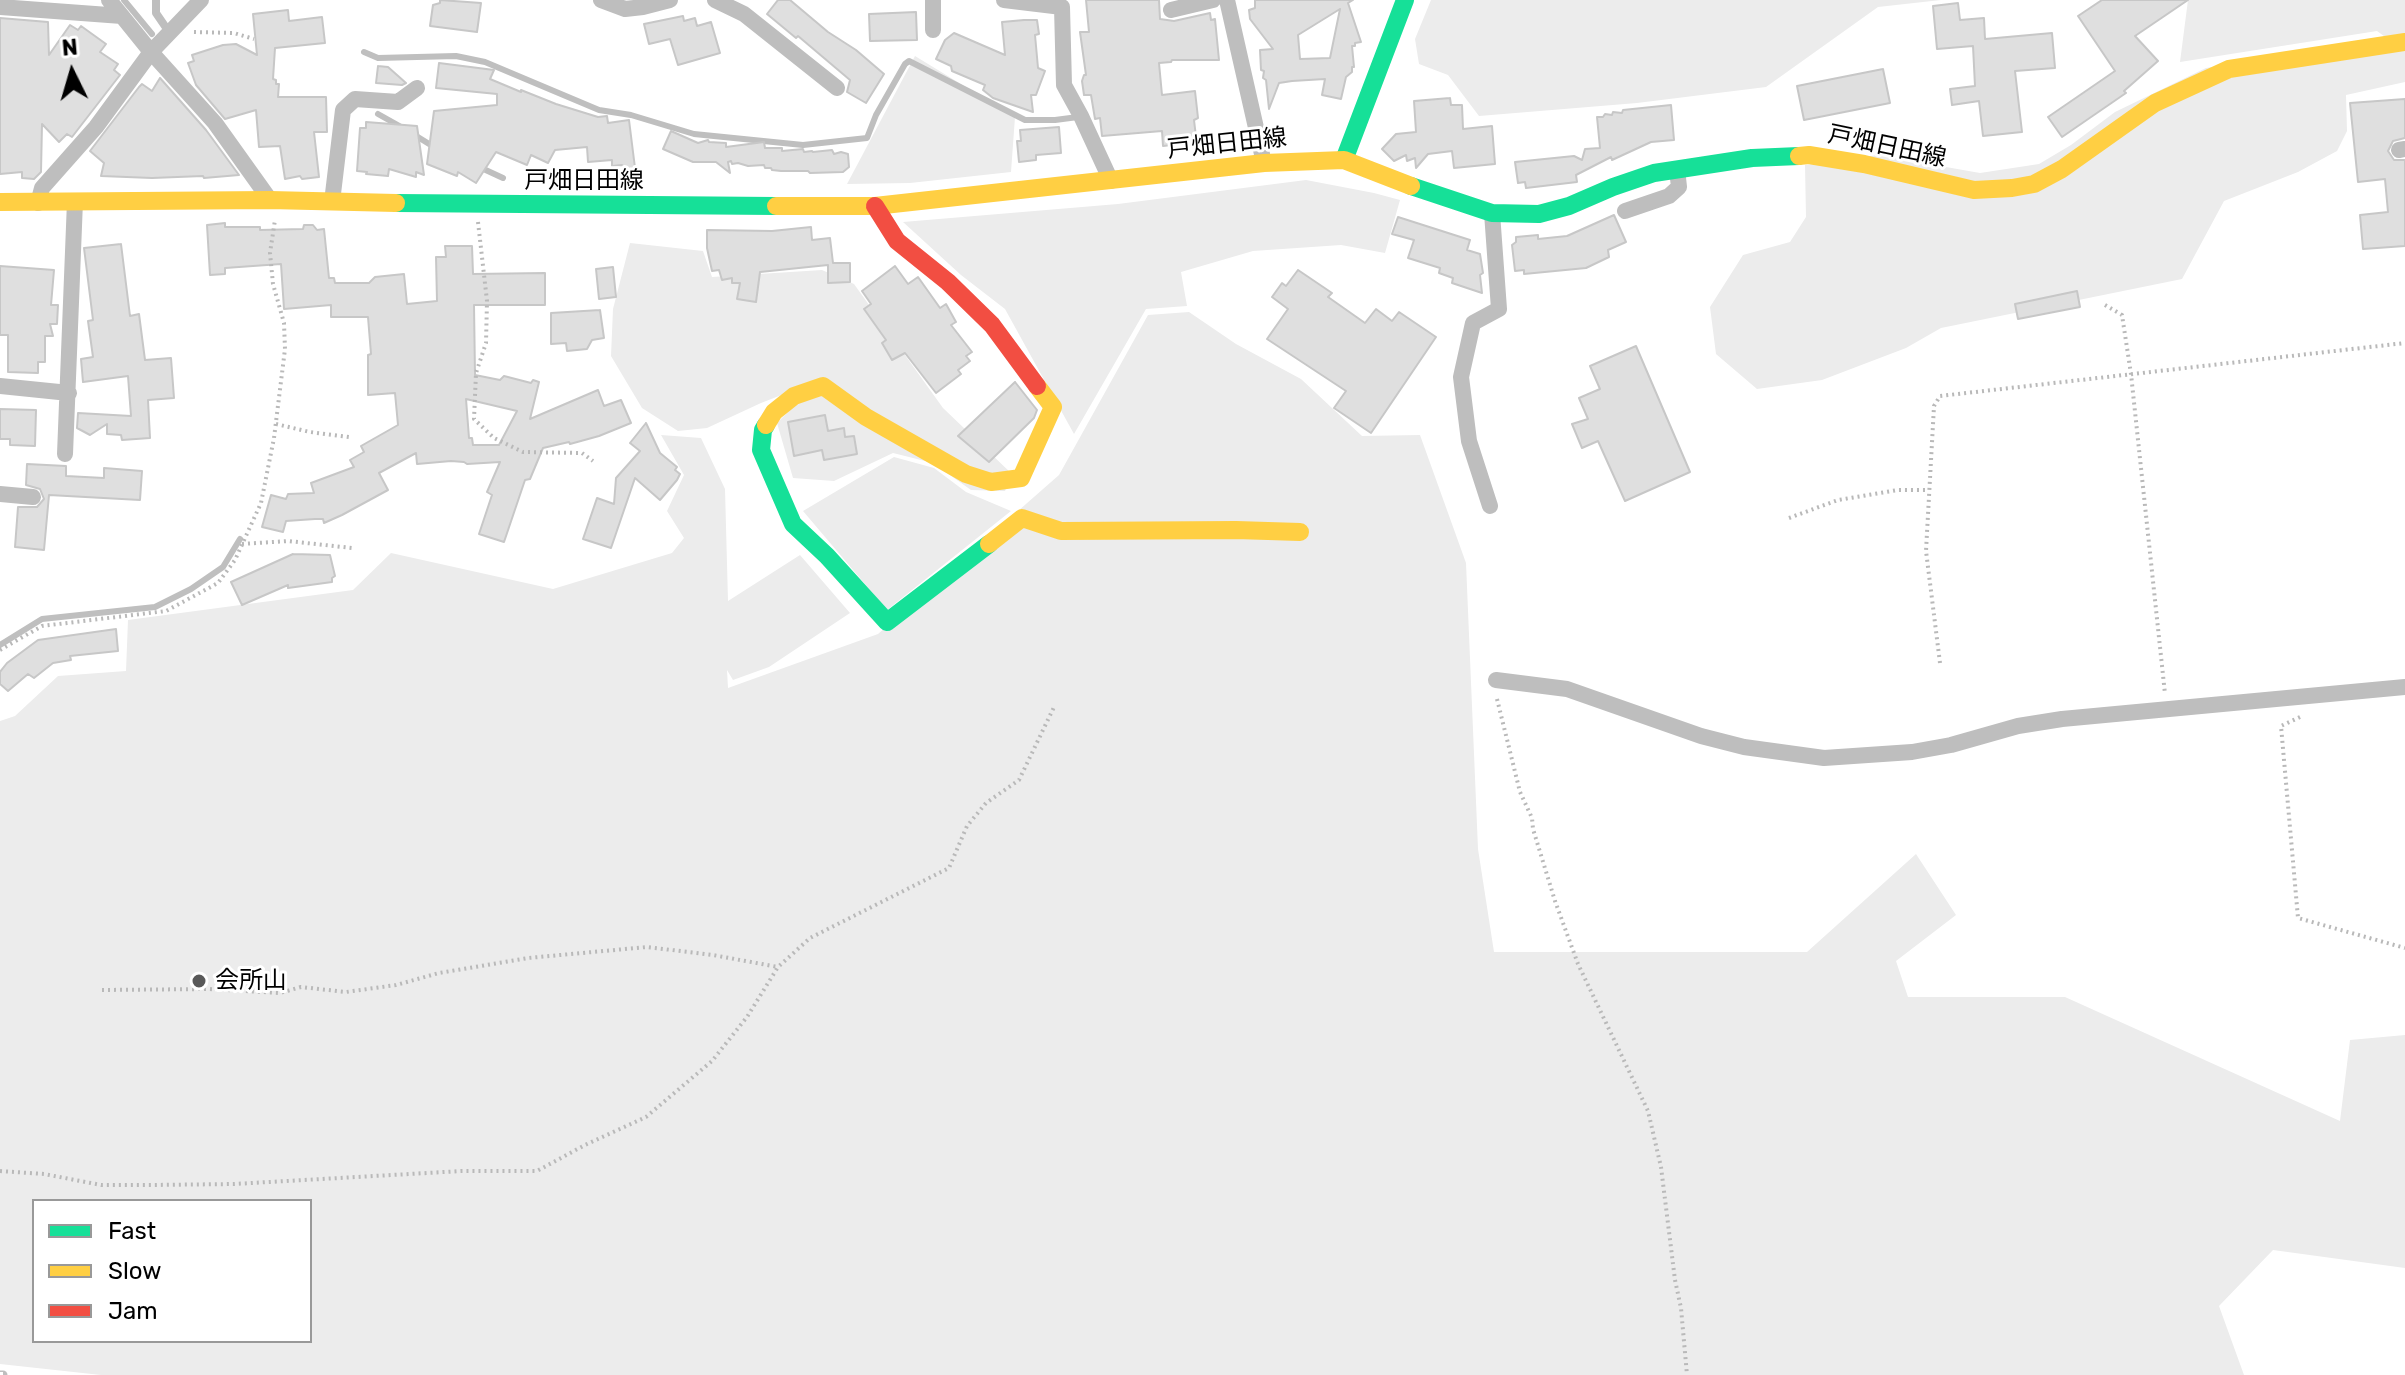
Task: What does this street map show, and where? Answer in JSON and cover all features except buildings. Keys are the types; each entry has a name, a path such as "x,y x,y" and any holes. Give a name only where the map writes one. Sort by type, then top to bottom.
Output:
{"main road":[{"path":"1344,160 1405,0"},
{"name":"戸畑日田線","path":"0,202 75,201 273,209 332,202 875,206 1264,163 1344,160 1433,195 1492,213 1539,214 1569,206 1627,182 1677,169 1752,158 1809,155 1864,164 1974,190 2012,188 2034,184 2062,169 2155,103 2229,69 2405,42"},
{"path":"875,206 897,241 948,282 992,325 1053,407 1021,478 991,482 966,474 924,451 866,417 823,386 794,396 774,412 763,430 761,450 793,524 887,622 1022,518 1061,531 1300,532"}],"street":[{"path":"109,0 215,123 273,209"},
{"path":"38,203 42,188 96,127 151,52 201,0"},
{"path":"601,0 625,9 670,0"},
{"path":"715,0 744,14 837,88"},
{"path":"933,0 933,30"},
{"path":"1004,0 1063,3 1064,85 1111,181"},
{"path":"1171,10 1226,1 1264,163"},
{"path":"0,7 19,4 122,16"},
{"path":"332,202 343,110 355,99 398,102 417,88"},
{"path":"1625,211 1669,196 1679,187 1677,169"},
{"path":"65,454 75,201"},
{"path":"1490,506 1469,441 1461,377 1473,323 1499,309 1492,213"},
{"path":"0,386 69,393"},
{"path":"0,494 33,497"},
{"path":"1496,680 1567,689 1701,736 1744,747 1824,758 1912,752 1951,745 2018,726 2062,719 2405,687"}],"lane":[{"path":"156,0 156,13 168,34"}],"path":[{"path":"168,34 206,31 234,33 254,39"},
{"path":"478,204 487,301 486,343 476,373 474,419 494,438 523,452 582,453 593,461"},
{"path":"2,646 42,626 166,611 218,583 235,560 261,503 276,424 285,349 284,323 273,284 270,253 273,209"},
{"path":"2105,305 2122,315 2131,374 2166,710"},
{"path":"1940,663 1926,551 1934,406 1940,396 2405,343"},
{"path":"276,424 349,437"},
{"path":"1789,518 1838,500 1898,490 1928,490"},
{"path":"242,544 288,541 352,548"},
{"path":"1496,680 1497,705 1520,792 1532,818 1555,901 1578,964 1648,1111 1661,1167 1687,1375"},
{"path":"0,1171 44,1174 101,1185 152,1185 234,1184 462,1171 537,1171 646,1117 712,1061 747,1017 778,967 810,938 949,868 967,826 986,803 1019,780 1055,705"},
{"path":"2307,713 2281,726 2298,918 2405,948"},
{"path":"102,990 208,989 280,993 301,987 346,992 528,958 647,947 778,967"}],"shaded area":[{"path":"1431,0 1941,0 1878,7 1766,87 1637,103 1479,116 1448,75 1419,64 1415,39"},
{"path":"2188,0 2405,0 2405,82 2346,95 2347,131 2337,151 2298,172 2224,201 2182,279 1941,328 1906,348 1822,380 1757,389 1716,354 1710,307 1743,255 1790,242 1806,217 1805,165 1878,155 1980,173 2039,164 2115,112 2206,68 2388,39 2377,31 2180,62"},
{"path":"915,56 1015,117 1011,172 910,183 847,184"},
{"path":"1306,180 1400,200 1385,253 1341,245 1253,251 1181,272 1187,306 1146,309 1074,434 1005,309 961,275 903,222 1118,204"},
{"path":"630,243 703,251 712,277 822,270 854,284 943,408 1012,474 1005,491 971,490 933,463 893,453 834,481 793,478 777,423 820,380 707,428 678,431 642,408 611,356 613,309"},
{"path":"1189,312 1236,344 1301,379 1362,436 1420,435 1466,563 1478,849 1494,952 1807,952 1916,854 1956,915 1896,961 1908,997 2065,997 2340,1121 2350,1040 2405,1035 2405,1268 2273,1250 2219,1306 2244,1375 101,1375 0,1364 0,721 15,716 58,676 126,671 128,620 353,590 391,553 553,589 672,553 684,538 667,511 684,475 661,435 701,438 725,489 728,601 800,555 850,613 769,667 733,680 727,670 728,688 878,634 1059,475 1148,315"},
{"path":"894,457 934,468 966,492 1011,511 887,610 803,511"}],"waterway":[{"path":"124,0 152,34"},
{"path":"364,52 378,58 456,56 485,62 599,110 631,115 694,134 803,145 867,138 876,115 909,61 1025,120 1078,117"},
{"path":"378,114 403,128"},
{"path":"413,134 434,147"},
{"path":"477,166 503,178"},
{"path":"0,645 42,619 155,607 191,589 223,567 240,539"}],"traffic: fast":[{"path":"1344,160 1405,0"},
{"path":"1411,186 1492,213 1539,214 1569,206 1654,173 1752,158 1799,156"},
{"path":"396,203 776,206"},
{"path":"766,425 761,450 793,524 887,622 989,544"}],"traffic: slow":[{"path":"1799,156 1864,164 1974,190 2034,184 2062,169 2155,103 2229,69 2405,42"},
{"path":"776,206 875,206 1264,163 1344,160 1411,186"},
{"path":"0,202 270,200 396,203"},
{"path":"766,425 774,412 794,396 823,386 866,417 966,474 991,482 1021,478 1053,407 1037,386"},
{"path":"989,544 1022,518 1061,531 1300,532"}],"traffic: jam":[{"path":"875,206 897,241 948,282 992,325 1037,386"}],"place":[{"name":"会所山","path":"199,981"}]}
